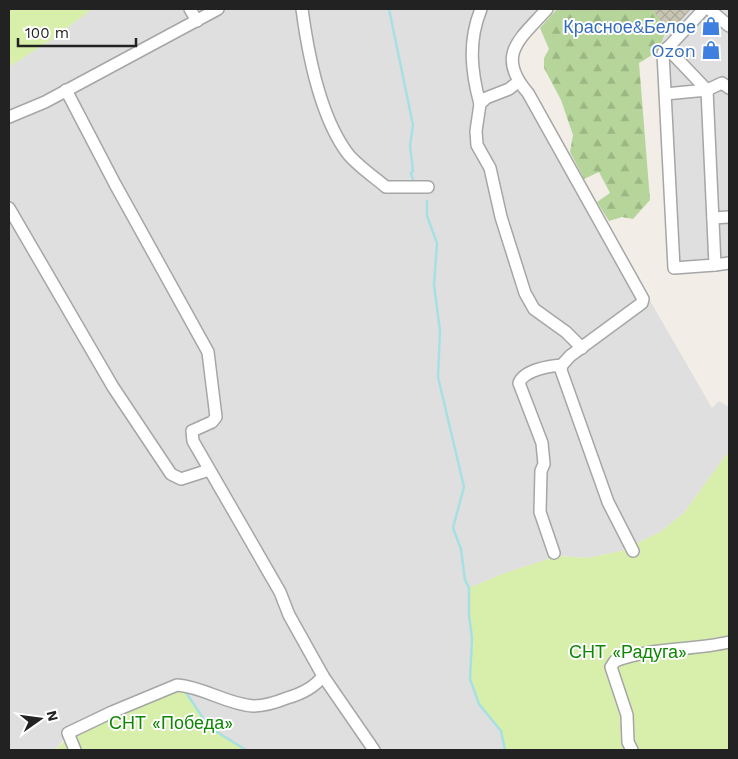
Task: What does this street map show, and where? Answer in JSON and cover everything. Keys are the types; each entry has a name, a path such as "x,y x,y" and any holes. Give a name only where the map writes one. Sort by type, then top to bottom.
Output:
{"lane":[{"path":"190,9 196,21"},
{"path":"9,117 45,102 218,9"},
{"path":"302,9 308,57 325,107 349,154 386,187 428,187"},
{"path":"481,9 474,25 471,52 473,78 480,104 476,131 477,145 490,168 501,217 525,293 539,313 566,332 582,348"},
{"path":"547,9 512,50 512,65 518,82 528,93 642,293 642,303 562,365 543,368 524,376 520,383 542,443 544,464 541,471 540,512 554,553"},
{"path":"704,9 663,52 674,268 729,263"},
{"path":"709,9 729,26"},
{"path":"668,48 707,90 715,265"},
{"path":"480,104 486,98 509,89 518,82"},
{"path":"665,94 707,90 722,83 729,88"},
{"path":"66,90 114,184 208,352 216,417 212,422 196,427 191,434 209,470 280,592 289,615 323,676 374,750"},
{"path":"9,208 113,387 171,474 181,479 209,470"},
{"path":"713,218 729,217"},
{"path":"562,365 562,377 608,502 633,552"},
{"path":"632,750 628,742 627,714 611,668 615,661 642,652 699,648 729,642"},
{"path":"75,750 68,733 177,685 189,686 238,704 255,706 299,695 315,685 323,676"}],"shaded area":[{"path":"92,9 551,9 520,43 515,67 712,408 719,401 729,407 729,451 684,513 660,532 621,551 588,558 558,556 505,573 469,588 469,615 472,638 470,679 479,704 501,731 505,750 246,750 209,727 184,690 64,739 55,750 9,750 9,67 52,39"},
{"path":"638,9 729,9 729,261 668,267 655,25"},
{"path":"649,9 691,9 671,31"}],"green space":[{"path":"9,9 92,9 52,39 9,67"},
{"path":"557,9 652,9 666,28 657,49 639,63 650,200 633,219 622,217 609,221 597,202 610,193 599,172 584,179 570,152 573,135 561,100 544,68 544,58 549,49 540,28"},
{"name":"СНТ «Радуга»","path":"729,451 729,750 505,750 501,731 479,704 470,679 472,638 469,615 469,588 505,573 558,556 588,558 621,551 660,532 684,513"},
{"name":"СНТ «Победа»","path":"184,689 209,727 246,750 55,750 67,738 154,698"}],"waterway":[{"path":"389,9 413,125 410,146 413,180"},
{"path":"427,201 427,216 437,243 434,285 440,331 438,377 464,487 453,528 461,549 465,580 469,588 469,615 472,638 470,679 479,704 501,731 505,750"},
{"path":"185,691 209,727 246,750"}],"place":[{"name":"Красное&Белое","path":"711,26"},
{"name":"Ozon","path":"711,50"}]}
